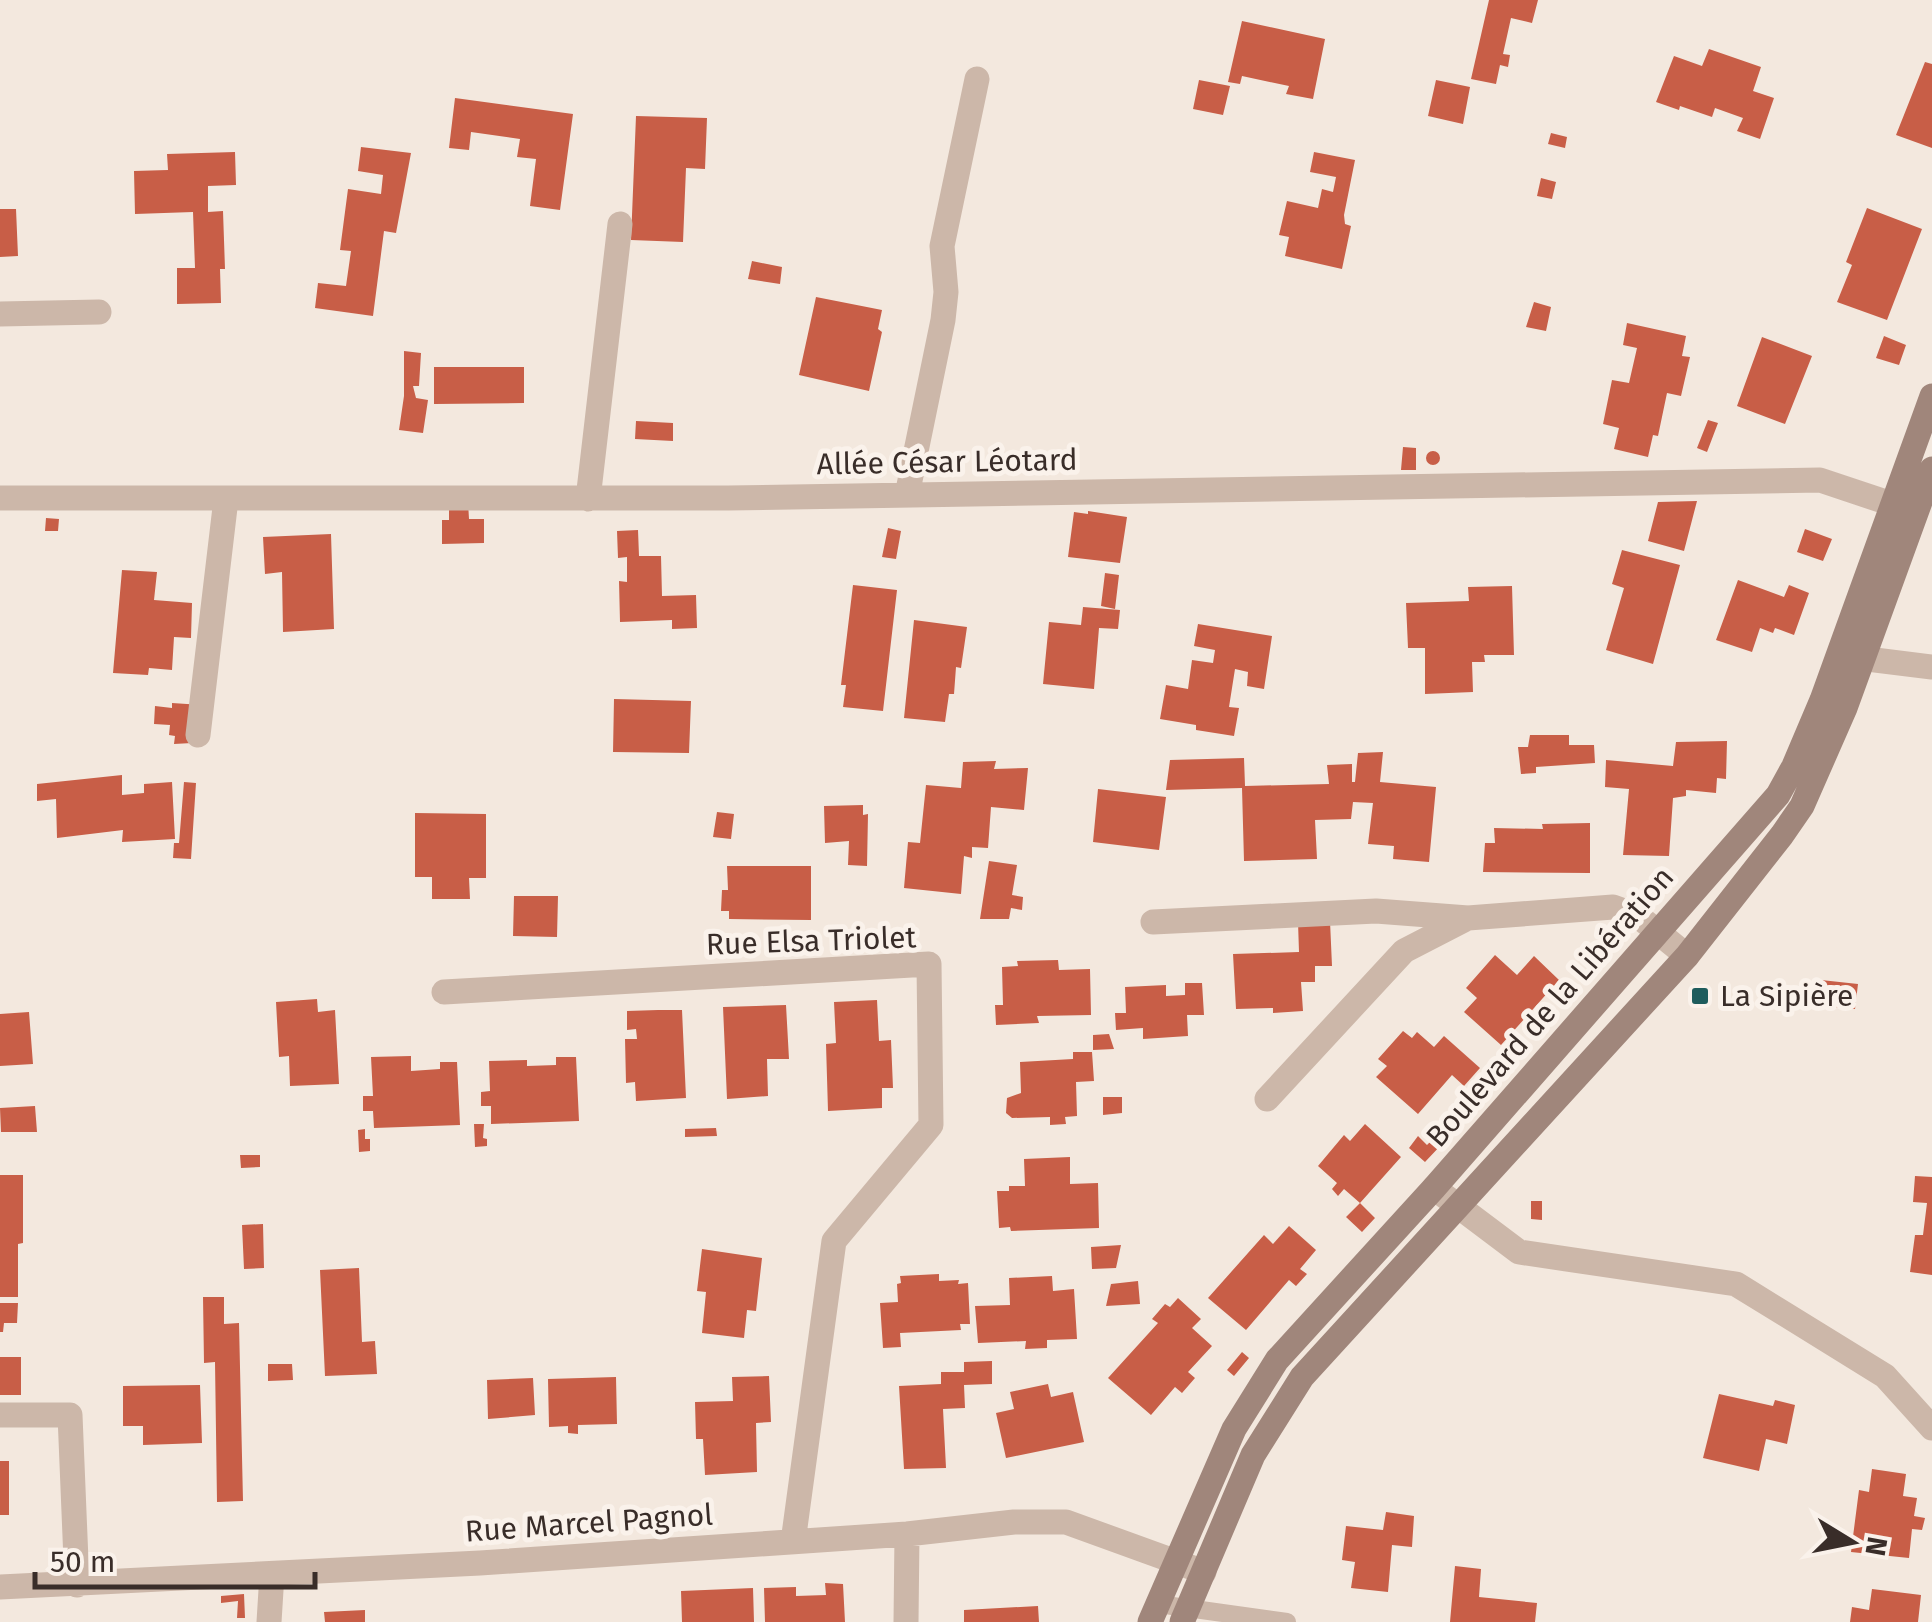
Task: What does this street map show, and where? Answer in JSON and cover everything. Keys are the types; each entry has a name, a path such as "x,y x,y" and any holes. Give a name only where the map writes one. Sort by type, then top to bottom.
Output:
{"street":[{"path":"907,495 943,320 946,292 942,246 977,79"},
{"path":"588,498 620,224"},
{"path":"0,314 99,312"},
{"name":"Boulevard de la Libération","path":"1185,1615 1253,1455 1302,1377 1718,921 1802,806 1850,656 1890,503 1932,396"},
{"name":"Boulevard de la Libération","path":"1154,1613 1234,1429 1277,1360 1434,1188 1778,796 1850,656 1932,469"},
{"name":"Allée César Léotard","path":"0,498 907,495 1820,480 1916,512"},
{"path":"198,735 226,499"},
{"path":"1850,656 1932,668"},
{"path":"1152,922 1376,911 1468,918 1613,908 1638,916 1687,956"},
{"path":"1267,1098 1404,951 1468,918"},
{"name":"Rue Elsa Triolet","path":"444,992 930,964 931,1125 834,1241 793,1542"},
{"path":"1434,1188 1519,1252 1736,1284 1884,1376 1932,1428"},
{"path":"0,1414 70,1416 78,1585"},
{"name":"Rue Marcel Pagnol","path":"0,1588 793,1542 1014,1522 1066,1522 1204,1572"},
{"path":"906,1622 907,1534"},
{"path":"269,1622 272,1574"}],"lane":[{"path":"1154,1613 1287,1622"}],"building":[{"path":"1489,0 1538,0 1532,23 1511,18 1503,54 1510,55 1508,67 1500,65 1496,84 1471,79"},
{"path":"1242,21 1325,39 1313,99 1286,94 1289,86 1242,76 1240,84 1228,82"},
{"path":"1709,49 1761,67 1753,91 1774,98 1760,139 1737,131 1743,118 1715,108 1712,117 1656,102 1674,56 1702,66"},
{"path":"1925,62 1932,64 1932,148 1896,135"},
{"path":"1199,80 1230,86 1223,115 1193,109"},
{"path":"1436,80 1470,87 1463,124 1428,116"},
{"path":"455,98 573,114 560,210 530,206 536,159 517,157 520,139 471,132 469,150 449,148"},
{"path":"636,116 707,118 705,169 686,168 683,242 631,240"},
{"path":"1551,133 1567,137 1565,148 1548,144"},
{"path":"361,147 411,153 396,233 384,231 373,316 315,308 318,283 346,286 351,251 340,250 348,189 381,194 383,175 358,171"},
{"path":"235,152 236,185 208,186 208,212 223,211 225,269 220,269 221,303 177,304 177,268 195,268 193,212 135,214 134,171 168,170 167,154"},
{"path":"1314,152 1355,160 1344,215 1345,224 1351,226 1342,269 1285,256 1289,237 1279,235 1287,201 1318,208 1322,189 1333,192 1336,177 1310,172"},
{"path":"1541,178 1556,182 1552,199 1537,196"},
{"path":"1867,208 1922,229 1887,320 1837,302 1852,265 1846,262"},
{"path":"0,209 16,209 18,256 0,257"},
{"path":"752,261 782,267 780,284 748,279"},
{"path":"816,297 882,310 878,329 882,332 869,391 799,375"},
{"path":"1534,302 1551,307 1546,331 1526,327"},
{"path":"1627,323 1686,336 1682,356 1690,357 1681,396 1667,393 1658,436 1653,435 1648,457 1614,449 1619,428 1603,424 1612,380 1629,383 1637,348 1623,345"},
{"path":"1884,336 1906,345 1899,365 1876,358"},
{"path":"1762,337 1812,356 1785,424 1737,406"},
{"path":"404,351 421,353 419,386 413,386 416,398 428,400 423,433 399,430"},
{"path":"434,367 524,367 524,403 434,404"},
{"path":"1708,420 1718,423 1707,452 1697,448"},
{"path":"636,421 673,423 673,441 635,439"},
{"path":"1403,447 1416,448 1416,470 1401,470"},
{"path":"1433,451 1440,458 1433,465 1426,458"},
{"path":"1697,501 1684,551 1648,541 1658,502"},
{"path":"449,502 468,502 469,519 484,519 484,543 442,544 442,520 449,520"},
{"path":"1074,512 1127,517 1120,563 1068,557"},
{"path":"46,518 59,519 58,531 45,531"},
{"path":"888,528 901,531 896,559 882,557"},
{"path":"1805,529 1832,539 1823,561 1797,552"},
{"path":"638,530 639,556 661,556 662,596 696,595 697,628 672,629 672,620 620,622 619,581 627,582 627,557 618,558 617,531"},
{"path":"331,534 334,629 283,632 282,572 265,574 263,537"},
{"path":"1622,550 1680,565 1653,664 1606,650 1624,588 1612,584"},
{"path":"122,570 157,572 154,600 192,603 191,638 174,637 172,670 149,668 148,675 113,673"},
{"path":"1105,573 1119,575 1115,609 1101,606"},
{"path":"1738,580 1784,597 1789,585 1809,593 1794,635 1775,628 1773,633 1760,628 1752,652 1716,640"},
{"path":"853,585 897,590 883,711 843,707 846,685 841,685"},
{"path":"1512,586 1514,655 1484,655 1485,662 1472,662 1473,692 1425,694 1425,648 1408,648 1406,603 1469,601 1468,587"},
{"path":"1083,607 1120,610 1118,629 1099,628 1094,689 1043,684 1049,622 1081,625"},
{"path":"914,620 967,627 961,668 956,667 954,694 949,694 945,722 904,718"},
{"path":"1198,624 1272,636 1264,689 1247,686 1248,672 1235,669 1229,707 1239,708 1234,736 1160,719 1166,685 1188,689 1192,660 1213,663 1215,650 1194,646"},
{"path":"614,699 691,701 689,753 613,752"},
{"path":"172,703 202,705 192,743 174,744 175,736 169,735 170,725 154,724 155,706 172,708"},
{"path":"1530,735 1569,735 1569,745 1594,745 1595,763 1536,767 1536,773 1521,774 1518,747 1528,747"},
{"path":"1727,741 1726,779 1717,778 1716,793 1686,790 1686,796 1673,798 1669,856 1623,855 1629,789 1605,787 1606,760 1673,766 1676,742"},
{"path":"1383,752 1380,782 1436,787 1429,862 1393,859 1394,846 1368,844 1373,803 1353,802 1351,819 1315,820 1317,859 1244,861 1242,788 1166,790 1170,760 1244,758 1245,786 1329,784 1327,765 1352,764 1355,782 1358,753"},
{"path":"996,761 994,769 1028,768 1024,810 991,807 988,848 972,847 972,858 964,856 961,894 904,888 908,842 920,843 926,785 961,788 963,762"},
{"path":"122,775 122,795 144,793 144,784 172,782 175,839 122,842 123,830 57,838 56,799 37,801 37,784"},
{"path":"184,782 196,783 191,859 173,858 174,843 179,843"},
{"path":"1098,789 1166,797 1159,850 1093,842"},
{"path":"863,805 863,815 868,814 867,866 848,865 849,841 825,843 824,806"},
{"path":"717,812 734,814 731,839 713,837"},
{"path":"415,813 486,814 486,878 469,878 470,899 432,899 432,877 415,877"},
{"path":"1590,823 1590,873 1483,872 1485,843 1495,843 1494,828 1543,829 1542,824"},
{"path":"989,861 1017,865 1012,895 1023,897 1022,910 1011,908 1009,919 980,919"},
{"path":"727,866 811,866 811,920 729,919 729,911 721,911 722,890 728,890"},
{"path":"514,896 558,896 557,937 513,936"},
{"path":"1330,921 1332,966 1315,966 1315,982 1301,982 1303,1011 1236,1009 1233,954 1299,952 1298,922"},
{"path":"1495,955 1517,975 1534,956 1559,980 1501,1045 1464,1012 1477,998 1466,988"},
{"path":"1058,960 1059,970 1090,969 1091,1015 1037,1016 1039,1023 996,1025 995,1005 1003,1005 1002,967 1018,966 1017,961"},
{"path":"1821,980 1858,984 1855,1009 1819,1006"},
{"path":"1185,983 1202,983 1204,1015 1187,1015 1188,1036 1143,1039 1143,1028 1116,1030 1115,1013 1126,1013 1125,987 1166,985 1166,996 1185,995"},
{"path":"317,999 318,1012 335,1010 339,1084 290,1086 289,1056 279,1057 276,1002"},
{"path":"877,1000 879,1041 891,1040 893,1088 882,1088 882,1108 828,1111 826,1044 836,1043 834,1002"},
{"path":"786,1005 789,1059 767,1059 768,1096 727,1099 723,1007"},
{"path":"682,1010 686,1098 636,1101 635,1082 626,1083 625,1039 637,1039 636,1029 627,1030 627,1011"},
{"path":"29,1012 33,1064 0,1066 0,1014"},
{"path":"1403,1031 1412,1038 1417,1032 1434,1047 1444,1036 1480,1068 1464,1086 1452,1075 1418,1114 1376,1077 1387,1066 1378,1059"},
{"path":"1109,1034 1114,1049 1093,1050 1093,1035"},
{"path":"1073,1052 1092,1052 1094,1081 1076,1082 1077,1116 1065,1117 1066,1124 1050,1125 1050,1117 1012,1118 1006,1113 1007,1098 1021,1093 1020,1062 1073,1059"},
{"path":"411,1056 411,1071 440,1069 440,1062 457,1062 460,1125 374,1128 373,1111 363,1111 363,1096 373,1096 371,1057"},
{"path":"556,1057 576,1057 579,1121 491,1124 491,1106 481,1106 481,1092 490,1091 489,1061 527,1060 527,1066 556,1065"},
{"path":"1497,1069 1504,1076 1485,1097 1478,1091"},
{"path":"1103,1097 1122,1097 1122,1113 1103,1115"},
{"path":"35,1106 37,1132 1,1132 0,1108"},
{"path":"474,1124 484,1124 487,1146 475,1147"},
{"path":"1365,1124 1401,1157 1360,1203 1344,1189 1338,1196 1332,1189 1337,1183 1318,1166 1344,1135 1350,1141"},
{"path":"716,1128 717,1136 685,1137 685,1129"},
{"path":"365,1129 370,1151 359,1152 358,1130"},
{"path":"1418,1136 1427,1145 1435,1137 1442,1144 1425,1162 1409,1148"},
{"path":"240,1155 260,1155 260,1167 241,1168"},
{"path":"1070,1157 1070,1184 1098,1183 1099,1228 999,1228 997,1191 1025,1186 1024,1159"},
{"path":"0,1175 23,1175 18,1297 0,1297"},
{"path":"1915,1176 1932,1177 1932,1275 1910,1272 1915,1235 1923,1235 1927,1203 1913,1202"},
{"path":"1531,1201 1542,1201 1542,1220 1531,1219"},
{"path":"1360,1203 1375,1218 1362,1232 1346,1217"},
{"path":"263,1224 264,1268 244,1269 242,1225"},
{"path":"1289,1226 1316,1250 1300,1269 1307,1274 1296,1286 1289,1280 1246,1330 1208,1298 1264,1235 1273,1244"},
{"path":"1121,1245 1116,1268 1092,1269 1091,1247"},
{"path":"702,1249 762,1258 756,1311 747,1310 744,1338 702,1333 706,1292 697,1291"},
{"path":"359,1268 362,1342 375,1341 377,1374 325,1376 320,1270"},
{"path":"939,1274 939,1281 968,1283 970,1324 960,1324 961,1330 900,1333 901,1347 883,1348 880,1303 898,1302 900,1276"},
{"path":"1052,1276 1053,1291 1074,1289 1077,1339 1047,1340 1047,1348 1025,1349 1026,1341 978,1343 975,1306 1010,1305 1009,1278"},
{"path":"1138,1281 1140,1304 1106,1306 1111,1284"},
{"path":"203,1297 224,1297 224,1324 239,1323 243,1501 217,1502 215,1362 204,1363"},
{"path":"1178,1298 1201,1319 1192,1328 1212,1346 1188,1372 1195,1378 1182,1393 1175,1387 1151,1415 1108,1378 1158,1323 1152,1319 1165,1304 1170,1307"},
{"path":"0,1303 18,1303 17,1323 4,1323 3,1332 0,1332"},
{"path":"1242,1352 1249,1358 1234,1376 1227,1370"},
{"path":"0,1357 21,1357 21,1395 0,1395"},
{"path":"992,1361 992,1384 964,1385 965,1408 943,1409 946,1468 904,1469 899,1386 941,1384 941,1372 964,1372 964,1362"},
{"path":"268,1364 292,1364 293,1380 268,1381"},
{"path":"769,1376 771,1422 756,1423 757,1472 705,1475 703,1439 696,1439 695,1402 733,1401 732,1377"},
{"path":"616,1377 617,1424 578,1425 578,1434 568,1433 568,1426 549,1427 548,1379"},
{"path":"533,1378 535,1415 488,1419 487,1380"},
{"path":"1048,1384 1051,1397 1073,1392 1084,1442 1006,1458 996,1413 1014,1409 1010,1392"},
{"path":"200,1385 202,1443 143,1445 143,1426 123,1426 123,1386"},
{"path":"1719,1394 1773,1406 1775,1400 1795,1405 1787,1444 1766,1439 1759,1471 1703,1458"},
{"path":"0,1461 9,1461 9,1515 0,1515"},
{"path":"1872,1469 1906,1474 1903,1496 1917,1498 1914,1516 1925,1518 1922,1530 1912,1529 1909,1558 1851,1552 1859,1490 1869,1492"},
{"path":"1386,1512 1414,1516 1412,1547 1392,1545 1388,1592 1351,1588 1355,1562 1342,1560 1346,1526 1383,1530"},
{"path":"1455,1566 1481,1569 1479,1597 1537,1603 1535,1622 1450,1622"},
{"path":"825,1583 843,1584 845,1622 765,1622 764,1588 796,1587 796,1596 826,1595"},
{"path":"753,1588 754,1622 682,1622 681,1591"},
{"path":"1872,1589 1921,1595 1918,1622 1850,1622 1852,1607 1869,1610"},
{"path":"244,1594 245,1618 237,1618 238,1601 221,1603 221,1596"},
{"path":"1038,1606 1039,1622 964,1622 964,1610"},
{"path":"365,1610 365,1622 325,1622 324,1612"}],"place":[{"name":"La Sipière","path":"1700,996"}]}
